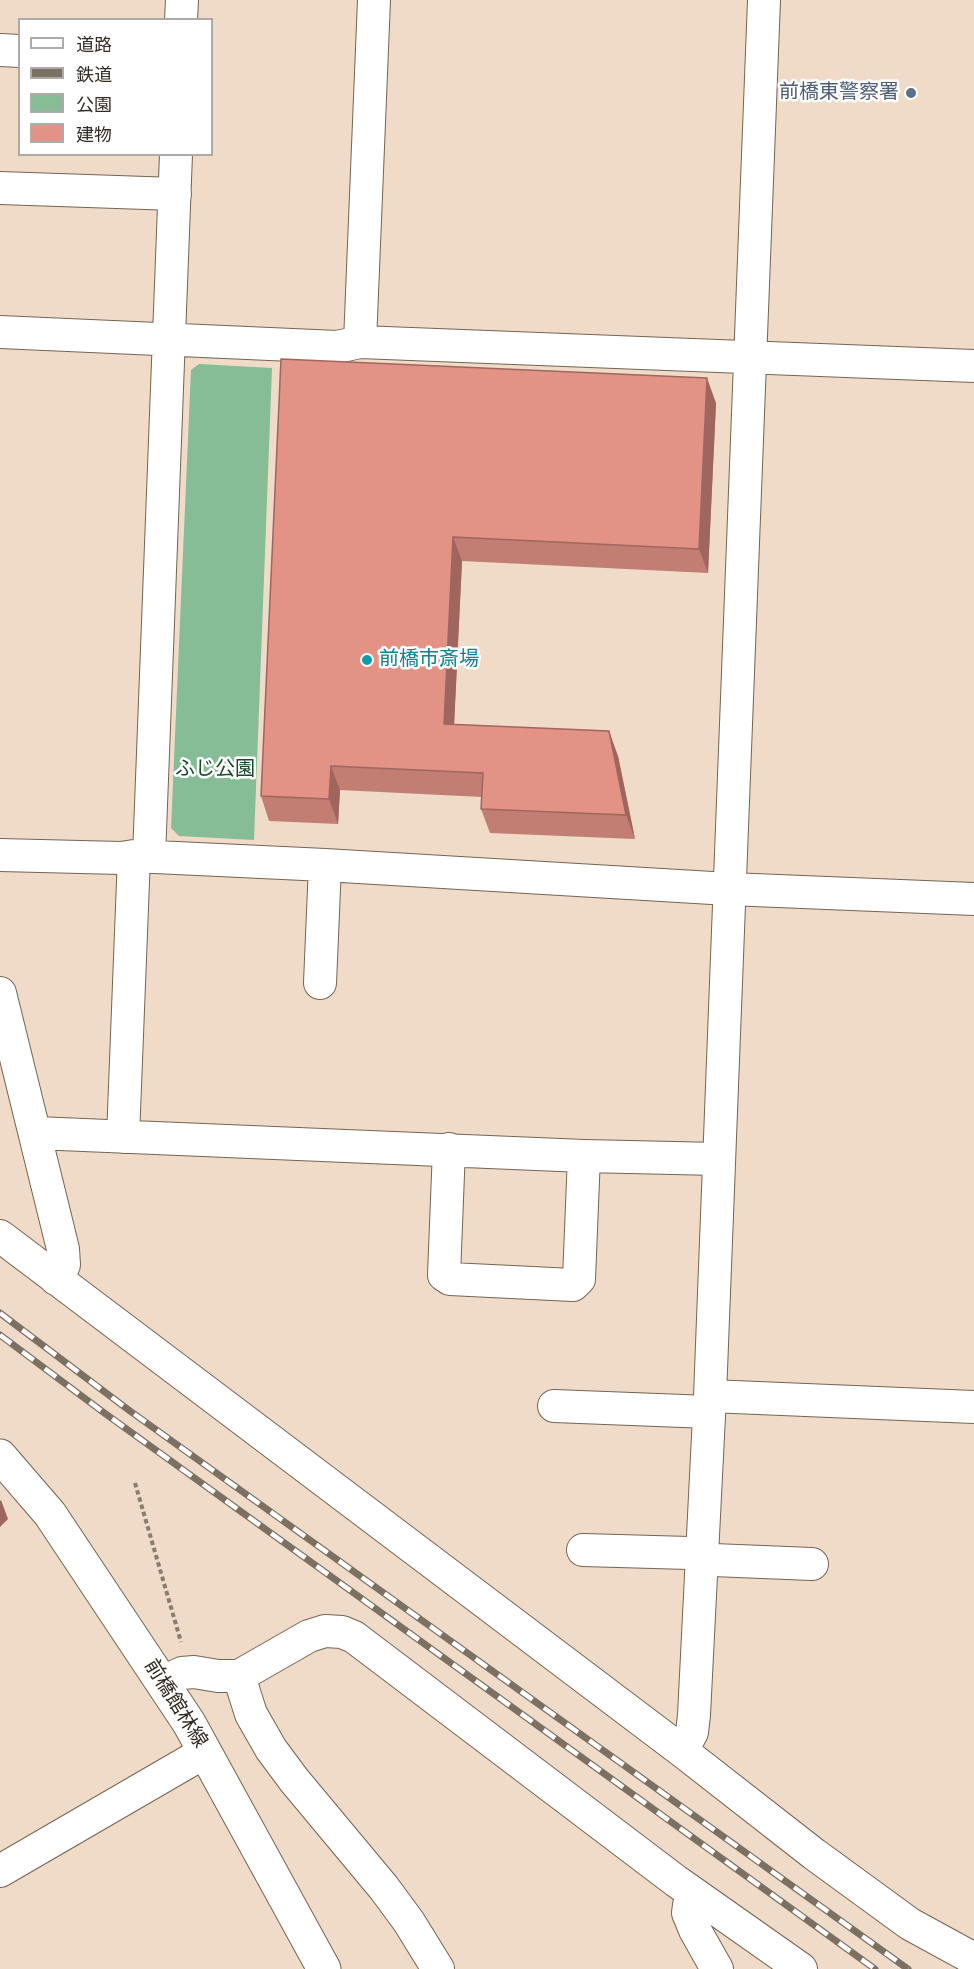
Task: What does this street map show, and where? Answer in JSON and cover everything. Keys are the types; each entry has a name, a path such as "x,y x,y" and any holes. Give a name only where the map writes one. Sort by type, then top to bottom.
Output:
{"main road":[{"name":"前橋館林線","path":"0,1456 50,1514 163,1682 205,1752 324,1969"}],"street":[{"path":"181,18 182,0"},
{"path":"360,342 374,0"},
{"path":"682,1751 692,1732 694,1715 700,1557 710,1404 764,0"},
{"path":"0,50 18,51"},
{"path":"123,1137 142,856 169,340 176,156"},
{"path":"0,188 175,194"},
{"path":"0,332 337,347 360,342 974,366"},
{"path":"0,855 121,858 142,856 729,889 974,899"},
{"path":"320,983 325,865"},
{"path":"0,993 63,1249 64,1265 56,1280"},
{"path":"36,1133 584,1156 718,1159"},
{"path":"449,1149 444,1275 450,1280 573,1285 579,1280 584,1156"},
{"path":"0,1236 682,1751 814,1854 910,1924 974,1959"},
{"path":"554,1406 710,1404 974,1407"},
{"path":"583,1550 689,1553 713,1560 812,1564"},
{"path":"163,1682 188,1672 239,1676 309,1636 325,1631 342,1632 354,1637 696,1895 801,1969"},
{"path":"239,1676 251,1714 271,1749 384,1888 409,1922 438,1969"},
{"path":"0,1871 205,1752"},
{"path":"696,1895 689,1905 688,1913 717,1969"}],"path":[{"path":"135,1483 183,1647"}],"green space":[{"name":"ふじ公園","path":"199,364 272,368 254,840 179,836 171,828 191,370"}],"building":[{"name":"前橋市斎場","path":"281,359 707,378 699,549 453,537 444,724 609,731 626,815 481,809 483,773 331,766 329,799 261,796"}],"railway":[{"path":"0,1313 130,1411 908,1969"},
{"path":"0,1335 103,1412 875,1969"}],"place":[{"name":"前橋東警察署","path":"911,93"},
{"name":"前橋市斎場","path":"367,660"}]}
